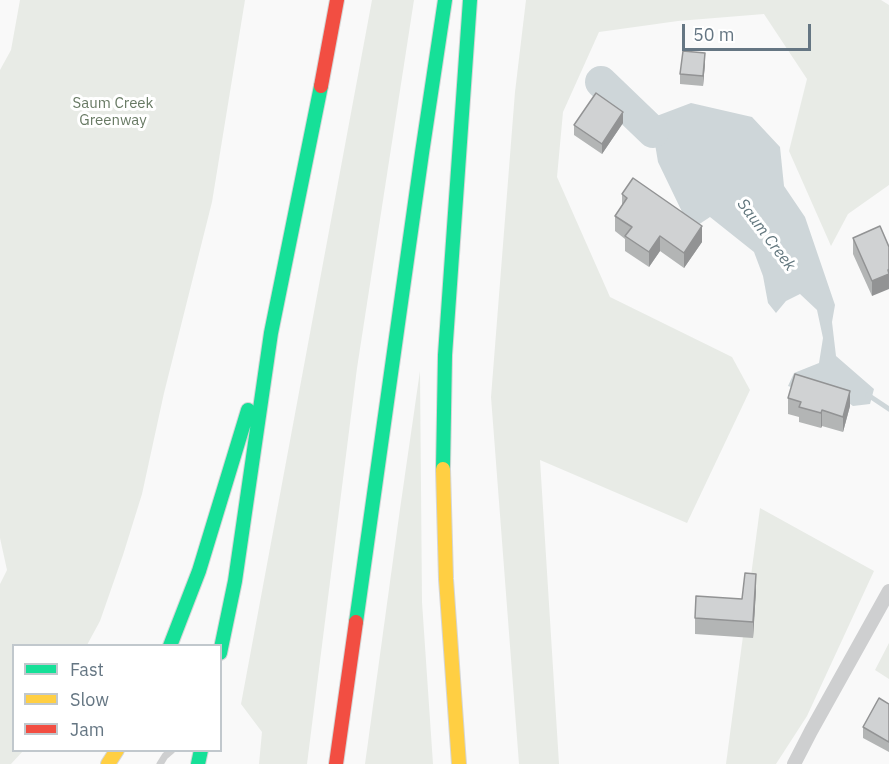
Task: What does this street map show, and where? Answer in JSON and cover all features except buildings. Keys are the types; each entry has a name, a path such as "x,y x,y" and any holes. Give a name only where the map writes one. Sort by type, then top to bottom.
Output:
{"highway":[{"path":"222,644 235,580 271,333 337,0"},
{"path":"336,764 445,0"},
{"path":"459,764 446,579 443,465 445,355 470,0"},
{"path":"171,644 199,570 271,333"}],"street":[{"path":"794,764 889,591"}],"lane":[{"path":"160,764 170,752"}],"green space":[{"name":"Saum Creek Greenway","path":"20,0 245,0 212,202 164,393 142,494 123,555 100,621 88,644 12,644 12,752 22,752 11,764 0,764 0,584 7,570 0,538 0,70 11,50"},
{"path":"372,0 414,0 357,368 307,764 259,764 262,732 241,704"},
{"path":"526,0 881,0 889,5 889,185 848,214 831,246 789,151 807,79 764,14 678,21 599,32 563,112 557,177 610,297 732,357 750,390 687,523 540,460 559,764 519,764 491,397 515,92"},
{"path":"420,371 422,602 433,764 365,764 400,509"},
{"path":"760,508 874,571 807,716 776,764 726,764"},
{"path":"889,643 889,679 875,670"}],"water":[{"path":"691,103 752,117 780,147 784,186 805,217 835,305 832,322 836,356 874,389 870,404 853,406 833,392 806,392 788,386 794,373 819,363 823,338 817,310 800,294 786,301 776,313 768,303 763,276 754,252 710,217 695,227 685,218 658,162 653,132 654,117"}],"waterway":[{"name":"Saum Creek","path":"601,82 653,132"},
{"name":"Saum Creek","path":"868,395 889,409"}],"traffic: fast":[{"path":"356,622 445,0"},
{"path":"443,469 445,355 470,0"},
{"path":"222,644 235,581 271,333 321,86"},
{"path":"171,644 199,571 248,410"},
{"path":"198,764 201,752"}],"traffic: slow":[{"path":"443,469 446,579 459,764"},
{"path":"108,764 116,752"}],"traffic: jam":[{"path":"321,86 337,0"},
{"path":"336,764 356,622"}]}
